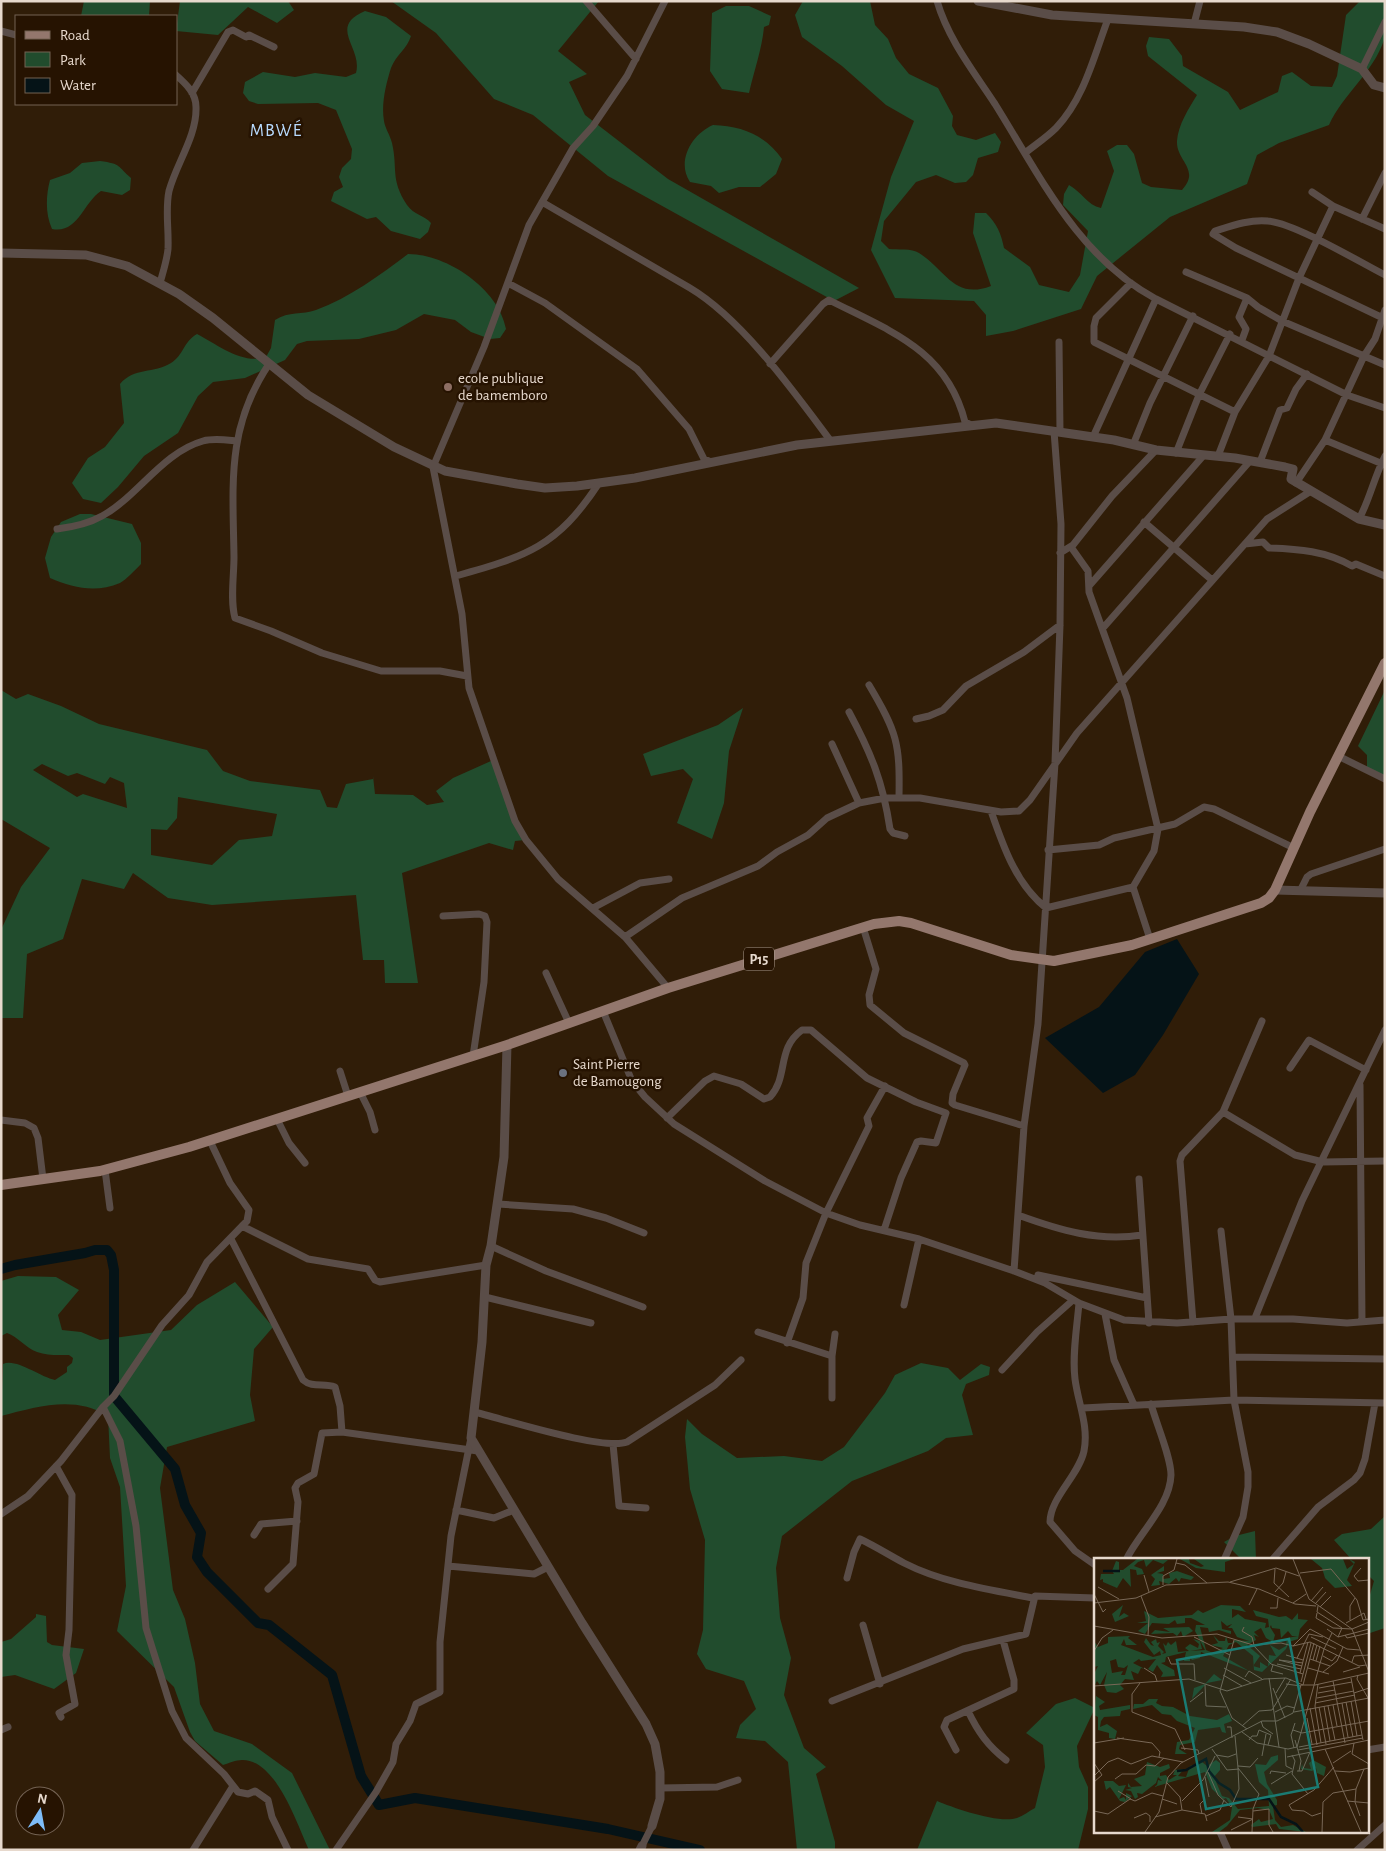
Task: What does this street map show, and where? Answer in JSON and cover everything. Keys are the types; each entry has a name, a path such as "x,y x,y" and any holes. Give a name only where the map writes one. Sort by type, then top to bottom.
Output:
{"main road":[{"name":"P15","path":"1,1185 105,1170 210,1141 507,1045 668,988 862,927 893,922 911,923 1005,954 1043,961 1110,951 1261,903 1269,898 1274,890 1385,663"}],"street":[{"path":"586,1 636,59"},
{"path":"665,1 636,59 593,126 573,148 525,234 484,347 433,467 456,576 462,614 467,676 475,711 515,821 526,840 558,879 625,937 668,988"},
{"path":"937,1 960,50 1055,202 1084,240 1102,259 1131,283 1156,299 1242,340 1269,356 1347,395 1385,408"},
{"path":"978,1 1042,13 1244,27 1277,32 1309,44 1362,69 1374,85 1385,88"},
{"path":"1194,24 1200,1"},
{"path":"1025,152 1056,128 1078,95 1086,80 1108,19"},
{"path":"1362,69 1385,22"},
{"path":"192,93 228,32 233,30 246,37 249,35 274,47"},
{"path":"1,31 15,35"},
{"path":"160,283 168,249 168,198 195,117 196,107 192,93 178,77"},
{"path":"1362,219 1385,172"},
{"path":"1312,192 1333,206 1385,229"},
{"path":"542,202 704,297 724,315 770,364 830,440"},
{"path":"1218,456 1235,412 1269,356 1299,278 1333,206"},
{"path":"1296,483 1325,440 1364,356 1375,339 1384,316 1236,248 1214,236 1214,232 1242,224 1267,221 1317,240 1385,275"},
{"path":"1,253 66,254 99,258 126,266 160,283 213,318 269,364 324,405 400,450 433,467 462,475 536,487 564,488 830,440 1003,422 1156,450 1260,462 1293,470 1291,479 1296,483 1359,519 1385,526"},
{"path":"1186,272 1247,298 1282,321 1385,365"},
{"path":"508,283 545,303 632,365 686,425 704,459 709,461"},
{"path":"1131,283 1099,314 1094,326 1094,342 1235,412"},
{"path":"1242,340 1246,329 1238,318 1247,298"},
{"path":"1093,437 1156,299"},
{"path":"770,364 825,301 829,300 896,334 932,360 941,370 952,389 965,422 971,425"},
{"path":"1134,445 1138,428 1193,316"},
{"path":"1176,453 1199,395 1230,334"},
{"path":"1014,1271 1024,1126 1036,1040 1043,961 1048,850 1055,763 1060,625 1060,487 1057,432 1059,342"},
{"path":"269,364 251,394 237,441 232,490 234,618 333,657 381,671 440,671 467,676"},
{"path":"1260,462 1280,410 1287,408 1296,389 1307,374"},
{"path":"58,529 77,526 101,517 120,503 152,474 195,444 208,440 237,441"},
{"path":"1325,440 1384,462 1368,503 1359,519"},
{"path":"1060,553 1071,547 1112,496 1156,450"},
{"path":"1089,586 1204,455"},
{"path":"1103,628 1250,461"},
{"path":"456,576 511,560 549,540 578,514 599,483"},
{"path":"625,937 682,898 758,866 776,852 808,835 827,818 859,804 885,798 930,798 992,811 1010,813 1020,811 1030,800 1076,733 1266,519 1311,491"},
{"path":"1144,522 1212,580"},
{"path":"1245,544 1263,542 1269,548 1298,548 1320,553 1352,566 1356,564 1385,576"},
{"path":"1046,908 1133,887 1154,852 1158,829 1122,682 1089,586 1088,571 1071,547"},
{"path":"916,719 943,710 966,686 1024,652 1060,625"},
{"path":"869,685 891,724 897,743 899,797"},
{"path":"849,712 869,748 885,798 891,831 905,836"},
{"path":"832,744 859,804"},
{"path":"1338,756 1385,779"},
{"path":"1048,850 1099,845 1114,838 1175,824 1199,809 1209,808 1294,848"},
{"path":"992,811 1014,870 1033,898 1046,908"},
{"path":"1300,891 1307,877 1311,874 1385,849"},
{"path":"593,908 640,883 669,879"},
{"path":"1133,887 1150,939"},
{"path":"1274,890 1385,893"},
{"path":"443,916 482,915 487,922 484,982 473,1056"},
{"path":"862,927 876,969 869,995 870,1005 904,1033 964,1062 965,1065 953,1094 952,1102 955,1105 1024,1126"},
{"path":"546,973 569,1023"},
{"path":"603,1011 632,1081 667,1118 685,1133 764,1181 826,1213 860,1226 919,1239 1014,1271 1045,1283 1076,1301 1124,1320 1149,1323 1255,1318 1347,1323 1385,1320"},
{"path":"1193,1322 1180,1161 1182,1155 1223,1112 1262,1021"},
{"path":"667,1118 705,1081 714,1076 741,1084 764,1099 770,1097 781,1078 784,1052 788,1044 798,1033 807,1029 861,1074 916,1102 944,1110 946,1114 936,1142 916,1142 901,1178 884,1230"},
{"path":"1255,1318 1302,1201 1323,1162 1385,1030"},
{"path":"1290,1068 1309,1040 1366,1070"},
{"path":"336,1850 376,1792 393,1762 396,1744 410,1721 416,1704 440,1692 440,1642 448,1566 456,1510 471,1438 485,1297 486,1265 491,1246 504,1158 507,1045"},
{"path":"340,1070 348,1096"},
{"path":"1360,1082 1362,1321"},
{"path":"787,1343 803,1298 806,1263 826,1213 857,1154 869,1126 867,1118 885,1086"},
{"path":"360,1092 370,1112 375,1130"},
{"path":"1223,1112 1285,1151 1323,1162 1385,1162"},
{"path":"277,1119 289,1143 305,1163"},
{"path":"1,1120 26,1123 34,1128 38,1138 43,1179"},
{"path":"1,1514 28,1496 56,1466 114,1396 162,1325 189,1295 207,1262 231,1239 249,1215 249,1210 230,1183 210,1141"},
{"path":"105,1170 110,1208"},
{"path":"1139,1179 1149,1323"},
{"path":"498,1204 573,1209 606,1218 644,1233"},
{"path":"1018,1215 1042,1224 1102,1238 1142,1235"},
{"path":"242,1226 308,1259 368,1269 375,1280 380,1282 486,1265"},
{"path":"1222,1232 1231,1319 1234,1400 1248,1472 1247,1501 1243,1516 1225,1558"},
{"path":"231,1239 303,1380 311,1384 335,1388 340,1406 342,1432"},
{"path":"904,1305 919,1239"},
{"path":"491,1246 546,1271 644,1307"},
{"path":"1038,1275 1147,1298"},
{"path":"485,1297 591,1323"},
{"path":"1002,1370 1037,1332 1076,1301"},
{"path":"1076,1301 1075,1377 1082,1408 1084,1451 1081,1460 1054,1508 1050,1522 1075,1551 1094,1564"},
{"path":"1106,1314 1114,1360 1134,1405"},
{"path":"758,1332 787,1343 832,1356"},
{"path":"832,1398 832,1356 835,1334"},
{"path":"1233,1357 1385,1359"},
{"path":"474,1412 587,1440 613,1444 627,1442 715,1384 741,1360"},
{"path":"1082,1408 1234,1400 1385,1403"},
{"path":"1274,1558 1318,1507 1354,1480 1360,1472 1365,1459 1374,1403"},
{"path":"1127,1558 1170,1485 1170,1468 1151,1404"},
{"path":"103,1407 120,1441 136,1526 146,1628 172,1711 186,1738 224,1774 238,1792 248,1794 255,1791 268,1800 272,1817 288,1850"},
{"path":"268,1589 294,1564 298,1502 295,1488 298,1483 314,1474 322,1433 342,1432 478,1451"},
{"path":"471,1438 548,1567 646,1724 655,1744 660,1799 652,1826 641,1848"},
{"path":"613,1444 618,1506 646,1508"},
{"path":"56,1466 72,1495 69,1630 66,1655 75,1704 59,1713 60,1717"},
{"path":"456,1510 494,1518 514,1510"},
{"path":"254,1535 261,1524 297,1521"},
{"path":"847,1578 854,1552 860,1539 903,1562 934,1575 971,1585 1033,1598 1039,1595 1094,1598"},
{"path":"448,1566 534,1574 548,1567"},
{"path":"832,1702 950,1654 1026,1634 1033,1598"},
{"path":"863,1625 880,1684"},
{"path":"956,1750 944,1726 945,1723 1014,1689 1014,1680 1003,1640"},
{"path":"968,1711 979,1734 991,1748 1006,1760"},
{"path":"1368,1750 1385,1747"},
{"path":"660,1788 717,1787 738,1780"},
{"path":"192,1850 233,1786"},
{"path":"1357,1850 1385,1825"},
{"path":"1221,1834 1228,1850"}],"green space":[{"path":"84,1 150,1 149,15 81,15"},
{"path":"180,1 288,1 294,10 277,23 248,7 218,35 178,31"},
{"path":"391,1 599,1 558,51 587,74 569,82 585,115 668,179 859,288 834,301 608,176 533,115 494,99 436,33"},
{"path":"803,1 870,1 875,25 888,39 896,58 909,74 938,88 953,116 952,126 957,135 976,140 995,133 1001,142 998,152 978,158 973,175 966,182 955,183 936,175 916,182 884,221 881,241 889,249 916,251 951,281 968,289 991,286 973,233 975,213 986,213 998,229 1004,248 1030,267 1039,285 1069,292 1080,275 1088,231 1063,205 1064,194 1069,185 1092,204 1101,208 1114,171 1107,151 1117,145 1127,145 1134,154 1142,183 1151,187 1182,190 1187,183 1189,171 1180,154 1177,141 1184,117 1197,95 1148,56 1146,46 1149,37 1169,39 1182,56 1183,66 1228,92 1240,110 1278,92 1282,76 1292,72 1311,86 1332,87 1337,76 1346,15 1360,1 1385,1 1385,31 1384,40 1373,63 1342,103 1329,125 1279,143 1257,155 1247,184 1170,217 1097,276 1081,309 1013,331 986,336 986,315 974,301 895,298 871,250 891,177 914,121 886,105 842,66 802,37 795,15"},
{"path":"726,6 749,6 771,16 769,25 764,27 760,52 749,93 722,89 710,71 712,13"},
{"path":"365,11 386,17 411,36 391,68 384,94 383,114 394,152 398,188 407,205 431,223 428,232 420,239 391,231 376,217 367,219 331,201 334,192 343,187 339,177 342,168 351,159 352,149 336,110 318,103 258,104 249,101 243,93 245,82 263,72 295,77 315,73 346,77 356,73 357,64 347,31 354,17"},
{"path":"713,125 734,127 752,133 768,144 782,159 776,174 760,187 739,187 719,193 711,186 690,182 685,166 688,149 705,129"},
{"path":"100,161 112,163 121,168 131,178 130,190 122,195 101,191 68,227 52,229 48,217 47,204 50,180 70,173 82,163"},
{"path":"408,254 439,260 469,276 493,300 501,314 506,329 500,338 490,339 471,332 455,320 424,314 396,330 359,339 307,341 297,344 285,360 245,378 213,382 198,396 178,433 144,456 118,487 101,503 83,499 72,483 88,458 105,447 124,423 120,384 131,375 158,369 171,363 179,356 192,337 197,334 240,356 257,359 266,357 271,348 275,320 285,315 316,310 328,305 352,293"},
{"path":"80,514 91,514 132,524 141,543 141,564 120,583 102,588 85,588 76,587 50,578 45,558 51,537 61,522"},
{"path":"1,690 16,699 28,694 61,706 99,724 207,750 223,771 250,781 320,790 327,807 337,808 346,784 373,779 373,776 375,794 413,795 427,805 444,802 436,791 453,778 491,761 525,840 515,841 513,850 489,843 402,873 418,983 385,983 384,960 363,960 356,895 212,905 168,898 133,873 124,889 82,879 63,939 27,954 23,1018 1,1018 1,930 21,887 50,848 1,819","holes":["42,764 68,776 77,773 105,784 110,777 124,783 127,808 83,794 77,797 33,770","178,797 277,814 272,836 239,840 212,865 151,855 151,829 167,830 177,818"]},
{"path":"1385,690 1385,776 1367,767 1367,755 1358,746"},
{"path":"743,708 729,751 724,803 712,839 677,823 693,779 683,769 651,776 643,754 718,725"},
{"path":"18,1276 56,1277 79,1290 58,1315 62,1330 81,1332 100,1340 171,1330 197,1305 235,1282 273,1327 254,1349 250,1395 255,1421 167,1447 160,1488 173,1590 185,1619 195,1663 200,1704 214,1731 252,1744 292,1773 330,1850 309,1850 284,1795 265,1770 254,1763 242,1760 223,1765 195,1741 174,1687 117,1631 126,1586 120,1487 110,1458 108,1416 82,1406 69,1404 28,1409 1,1416 3,1364 15,1364 55,1380 67,1372 67,1367 72,1363 73,1358 69,1355 53,1355 33,1350 7,1333 1,1336 1,1281"},
{"path":"921,1363 948,1368 960,1380 981,1364 990,1367 989,1375 966,1384 962,1395 973,1435 946,1438 928,1451 852,1481 782,1536 776,1568 780,1618 791,1658 784,1695 804,1748 826,1767 816,1774 835,1842 835,1850 797,1850 788,1762 765,1741 736,1738 740,1725 756,1709 744,1681 706,1669 697,1654 703,1630 705,1540 690,1489 685,1437 687,1419 702,1434 737,1458 784,1456 822,1461 844,1447 885,1393 895,1375"},
{"path":"1385,1516 1385,1628 1368,1634 1368,1602 1374,1581 1368,1575 1368,1558 1350,1558 1334,1540 1342,1534 1371,1529"},
{"path":"1255,1531 1256,1558 1240,1558 1224,1542 1235,1536"},
{"path":"36,1614 46,1616 47,1642 52,1645 84,1649 76,1673 54,1689 15,1675 1,1677 1,1642 11,1639 36,1617"},
{"path":"1075,1698 1094,1708 1077,1746 1079,1767 1088,1787 1088,1809 1078,1850 917,1850 937,1801 999,1819 1017,1818 1035,1808 1045,1767 1043,1745 1026,1733 1056,1704"}],"water":[{"path":"1177,939 1199,974 1163,1035 1135,1075 1103,1093 1045,1038 1099,1007 1145,952"}],"waterway":[{"path":"1,1269 95,1250 107,1250 111,1255 114,1270 114,1396 175,1469 185,1505 201,1533 197,1557 207,1572 258,1623 269,1625 332,1675 361,1776 379,1805 415,1798 608,1829 700,1850"}],"place":[{"name":"ecole publique de bamemboro","path":"448,387"},
{"name":"Saint Pierre de Bamougong","path":"563,1073"}],"district":[{"name":"MBWÉ","path":"276,130"}]}
